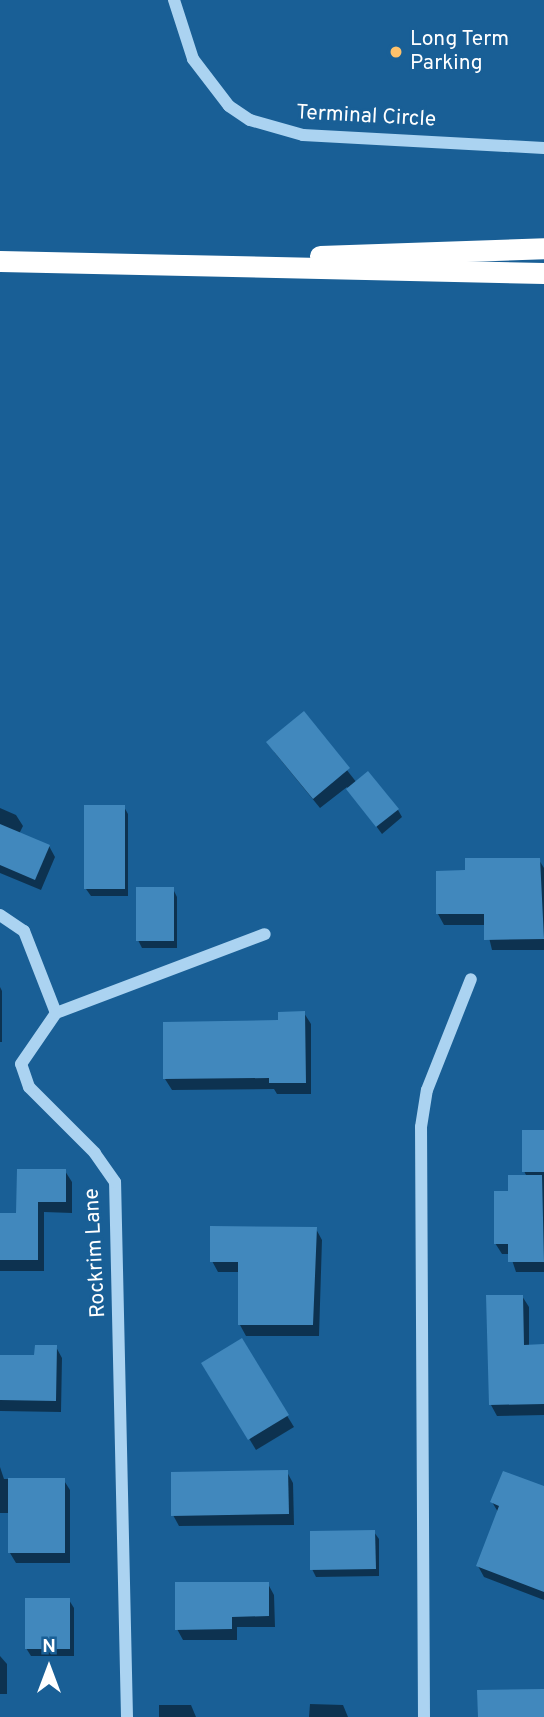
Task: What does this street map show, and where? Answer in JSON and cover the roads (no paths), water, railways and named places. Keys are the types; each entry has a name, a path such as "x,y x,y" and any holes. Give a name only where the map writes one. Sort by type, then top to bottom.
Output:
{"highway":[{"path":"76,265 544,248"},
{"path":"0,261 76,265 544,273"}],"street":[{"name":"Terminal Circle","path":"174,0 192,59 229,106 250,120 277,131 314,136 544,148"},
{"path":"0,915 24,931 56,1013 265,934"},
{"path":"424,1717 421,1127 427,1090 471,979"},
{"name":"Rockrim Lane","path":"56,1013 21,1064 29,1087 95,1153 116,1182 127,1717"}],"place":[{"name":"Long Term Parking","path":"396,52"}]}
